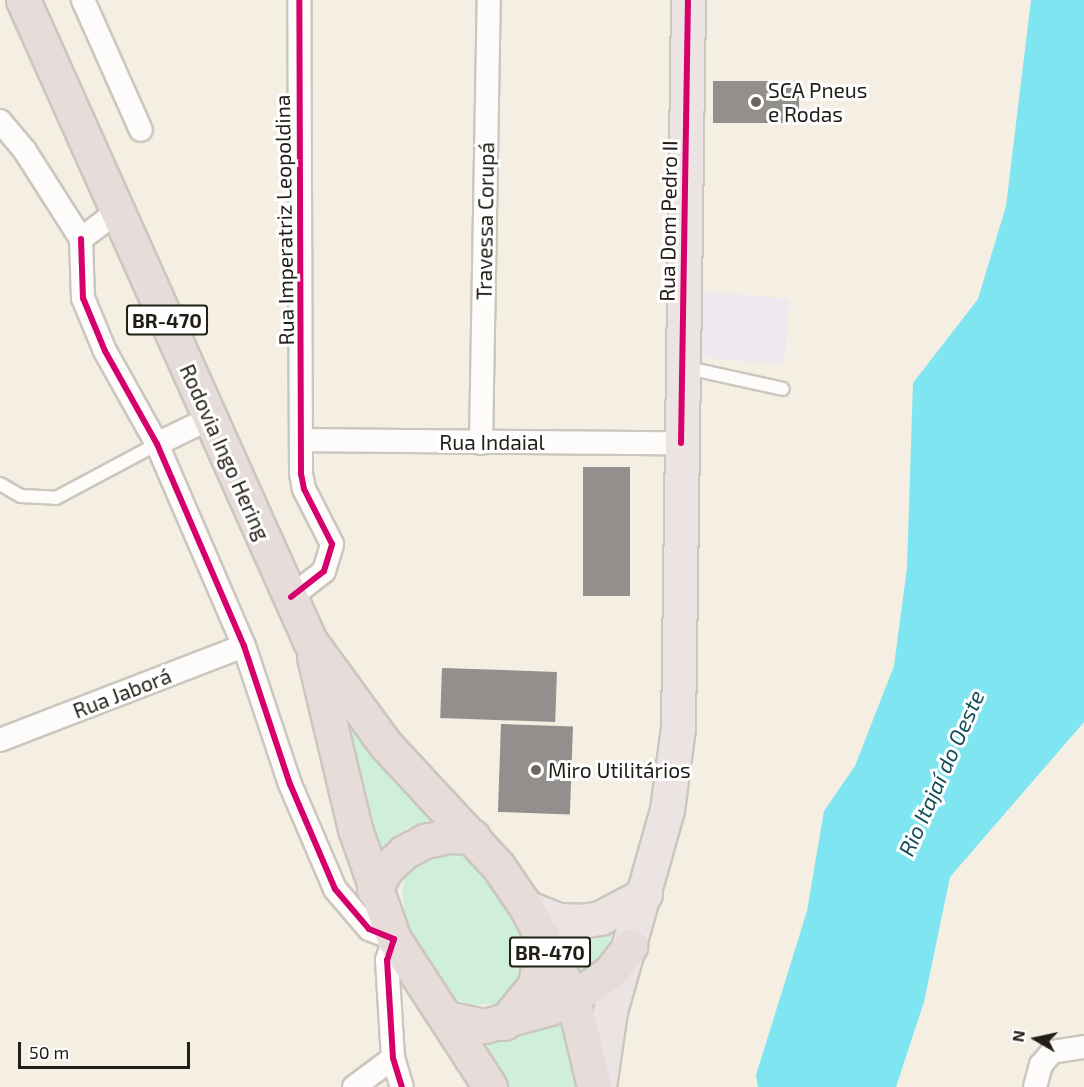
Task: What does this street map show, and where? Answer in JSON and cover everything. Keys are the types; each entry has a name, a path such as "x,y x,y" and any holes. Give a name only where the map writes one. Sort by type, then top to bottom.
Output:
{"highway":[{"name":"Rodovia Ingo Hering","path":"23,0 310,641 338,766 374,890 394,939 413,974 446,1018 490,1087"},
{"name":"Rodovia Ingo Hering","path":"310,641 385,744 473,837 526,907 573,998 594,1087"},
{"path":"374,890 386,869 404,852 425,841 449,836 473,837"},
{"path":"504,1023 522,1006 535,985 543,937"},
{"path":"446,1018 484,1026 504,1023 573,998 610,972 630,946"}],"main road":[{"name":"Rua Dom Pedro II","path":"600,1087 610,1011 667,810 678,728 688,0"},
{"path":"526,907 558,920 581,921 607,915 645,894"}],"street":[{"path":"83,0 141,130"},
{"name":"Rua Imperatriz Leopoldina","path":"291,597 324,571 332,544 304,489 299,0"},
{"name":"Travessa Corupá","path":"481,442 489,0"},
{"path":"0,121 25,151 81,239 83,298 105,351 157,444 244,646 290,784 335,889 369,930 394,939 387,960 393,1058 402,1087"},
{"path":"81,239 118,212"},
{"path":"157,444 210,418"},
{"name":"Rua Indaial","path":"303,440 681,443"},
{"name":"Rua Jaborá","path":"0,740 244,646"},
{"path":"1035,1087 1041,1065 1052,1052 1084,1047"},
{"path":"354,1087 393,1058"}],"lane":[{"path":"682,367 783,389"},
{"path":"0,484 21,496 56,498 157,444"}],"shaded area":[{"path":"699,291 790,299 784,365 693,357"}],"green space":[{"path":"319,661 382,762 442,827 408,827 369,859"},
{"path":"433,851 474,852 517,908 533,960 508,1003 473,1005 445,996 407,928 402,892 405,878 417,860"},
{"path":"615,929 601,961 578,980 556,935 588,942"},
{"path":"568,1013 582,1087 502,1087 461,1029"}],"water":[{"name":"Rio Itajaí do Oeste","path":"1031,0 1084,0 1084,722 950,877 924,1002 896,1087 758,1087 756,1075 807,911 824,811 855,766 894,666 907,568 913,383 978,299 1006,206"}],"building":[{"name":"SCA Pneus e Rodas","path":"713,81 799,81 799,123 713,123"},
{"path":"583,467 630,467 630,596 583,596"},
{"path":"442,668 557,672 555,722 440,718"},
{"name":"Miro Utilitários","path":"501,724 573,727 570,814 498,812"}],"cycle path":[{"path":"291,597 324,571 332,544 304,489 301,474 299,0"},
{"path":"681,443 688,0"},
{"path":"81,239 83,298 105,351 157,444 244,646 290,784 335,889 369,929 394,939 387,960 393,1058 402,1087"}],"place":[{"name":"SCA Pneus e Rodas","path":"756,102"},
{"name":"Miro Utilitários","path":"536,770"}]}
